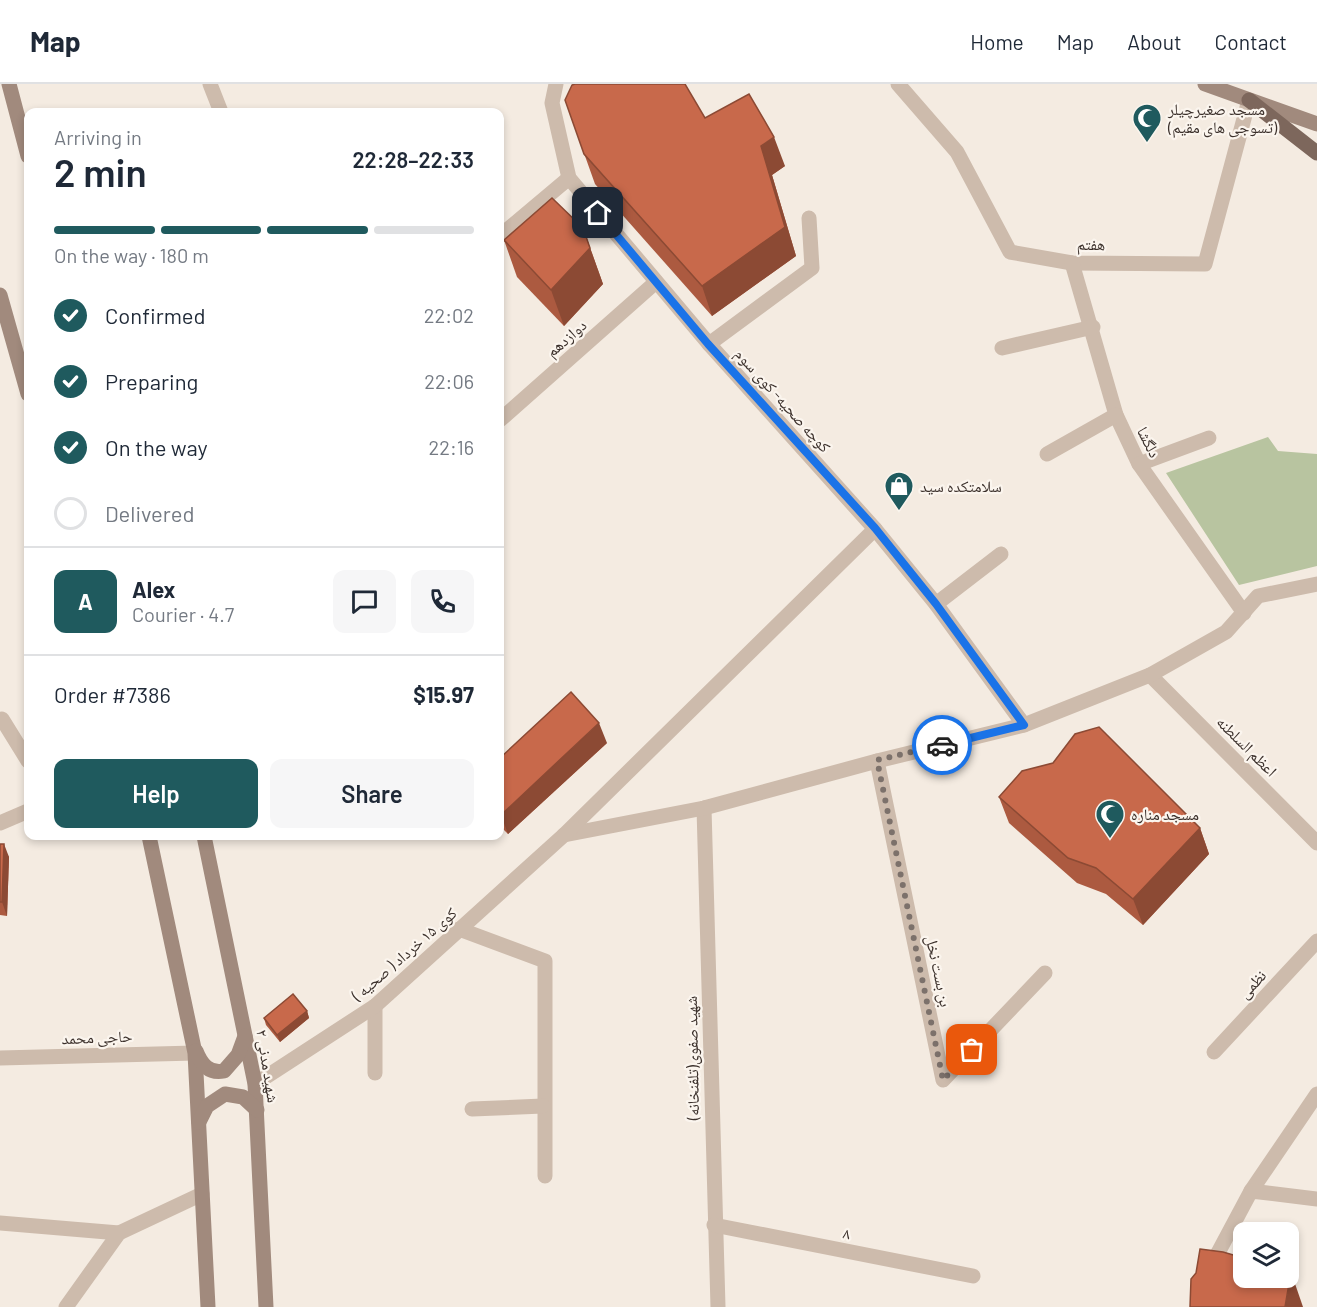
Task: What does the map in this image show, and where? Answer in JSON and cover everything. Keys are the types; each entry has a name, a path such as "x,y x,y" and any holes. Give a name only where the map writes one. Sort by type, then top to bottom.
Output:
{"main road":[{"path":"9,84 24,141"},
{"path":"1205,84 1317,124"},
{"path":"1249,100 1317,153"},
{"path":"0,295 24,380"},
{"path":"150,840 194,1046 208,1307"},
{"name":"شهید مدنی ۲","path":"205,840 255,1084 266,1307"},
{"path":"194,1046 204,1065 213,1072 219,1072 232,1064 242,1046 245,1034"},
{"path":"199,1122 207,1106 225,1094 243,1097 257,1110"}],"street":[{"path":"210,84 219,108"},
{"name":"کوچه صحیه- کوی سوم","path":"556,84 552,103 569,178 708,344 875,528 936,604 1024,725"},
{"name":"هفتم","path":"898,84 957,152 1010,252 1072,262 1205,264 1249,100"},
{"path":"552,103 573,97"},
{"path":"504,233 569,178"},
{"path":"708,344 812,268 809,218"},
{"name":"دلگشا","path":"1072,262 1093,327 1116,415 1138,464 1244,613"},
{"name":"دوازدهم","path":"504,411 656,282"},
{"path":"1002,348 1093,327"},
{"path":"1047,454 1116,415"},
{"path":"1138,464 1209,438"},
{"name":"کوی ۱۵ خرداد ( صحیه )","path":"255,1084 375,1006 564,835 875,528"},
{"path":"936,604 1001,554"},
{"path":"564,835 704,808 877,760 1024,725 1150,675 1227,632 1258,596 1317,584"},
{"name":"اعظم السلطنه","path":"1150,675 1317,843"},
{"path":"2,719 24,755"},
{"name":"بن بست نخل","path":"877,760 943,1080 1045,974"},
{"name":"شهید صفوی(تلفنخانه)","path":"704,808 718,1307"},
{"path":"0,823 24,814"},
{"path":"459,929 545,961 543,1106 545,1176"},
{"name":"نظمی","path":"1214,1052 1317,940"},
{"path":"375,1006 375,1072"},
{"name":"حاجی محمد","path":"0,1058 194,1046"},
{"path":"1200,1307 1203,1281 1251,1191 1317,1094"},
{"path":"472,1109 543,1106"},
{"path":"1251,1191 1317,1199"},
{"path":"66,1307 119,1233 202,1194"},
{"path":"0,1222 119,1233"},
{"name":"۸","path":"714,1225 973,1276"}],"green space":[{"path":"1268,437 1278,451 1317,454 1317,566 1239,585 1166,473"}],"building":[{"path":"685,84 705,118 749,94 774,137 761,146 785,227 702,286 584,154 565,100 572,85"},
{"path":"552,198 583,228 590,248 551,290 504,240"},
{"path":"571,692 599,723 504,812 504,754"},
{"name":"مسجد مناره","path":"1099,727 1200,828 1133,899 1096,868 1068,858 999,797 1022,771 1053,763 1075,734"},
{"path":"0,844 4,844 2,902 0,902"},
{"path":"293,994 307,1011 277,1035 264,1018"},
{"path":"1200,1249 1233,1255 1233,1288 1288,1288 1285,1307 1190,1307 1191,1279 1196,1273"}],"way so far":[{"path":"942,745 877,760 943,1080 972,1050"}],"place":[{"name":"مسجد صغیرچیلر (تسوجی های مقیم)","path":"1147,144"},
{"name":"سلامتکده سید","path":"899,512"},
{"name":"مسجد مناره","path":"1110,840"}],"route":[{"path":"598,213 708,344 875,528 936,604 1024,725 942,745"}]}
